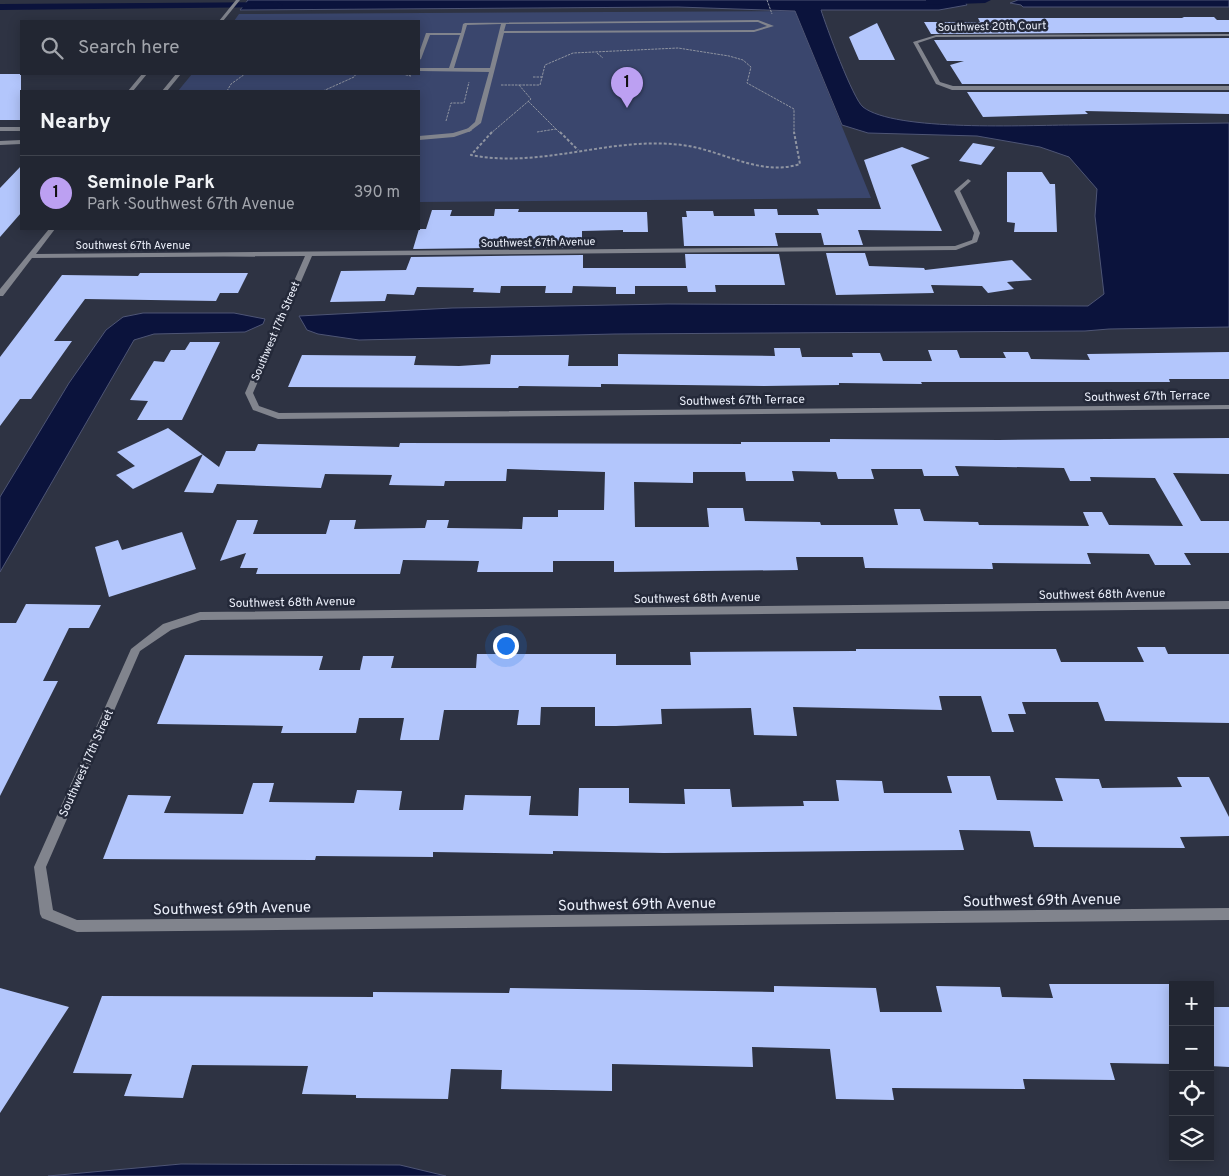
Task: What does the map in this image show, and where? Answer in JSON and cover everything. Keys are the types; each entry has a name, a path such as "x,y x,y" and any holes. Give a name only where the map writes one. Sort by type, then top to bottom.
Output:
{"street":[{"path":"222,20 238,0"},
{"path":"451,70 466,24 758,21 772,26 766,30 754,31 502,32"},
{"path":"632,32 633,22"},
{"path":"420,138 454,135 469,130 478,123 504,23"},
{"path":"420,56 428,34 463,34"},
{"name":"Southwest 20th Court","path":"1229,35 936,36 915,42 938,82 952,88 1229,88"},
{"path":"420,70 492,70"},
{"path":"131,90 143,75"},
{"path":"165,90 177,75"},
{"path":"0,129 20,129"},
{"path":"0,143 20,142"},
{"name":"Southwest 67th Avenue","path":"31,256 956,248 975,241 977,233 957,192 968,181"},
{"path":"0,294 51,230"},
{"name":"Southwest 17th Street","path":"256,408 249,393 309,254"},
{"name":"Southwest 67th Terrace","path":"256,408 278,416 1229,407"},
{"name":"Southwest 68th Avenue","path":"167,626 200,616 1229,605"},
{"name":"Southwest 17th Street","path":"47,914 40,867 136,649 167,626"},
{"name":"Southwest 69th Avenue","path":"47,914 77,926 1229,914"}],"path":[{"path":"767,0 772,12"},
{"path":"488,85 519,85 540,85 545,65 573,53 678,48 744,60 752,67 747,84 794,108 797,119 794,135 801,154 800,164 791,169 760,168 712,151 683,146 642,144 606,146 553,156 527,158 471,156 485,138 531,99 519,85"},
{"path":"597,53 603,58"},
{"path":"228,90 231,84 244,75"},
{"path":"325,90 354,78 356,75"},
{"path":"533,77 543,77"},
{"path":"528,101 579,150"},
{"path":"444,128 451,103 464,103"},
{"path":"537,132 556,129"}],"shaded area":[{"path":"248,0 964,0 967,5 939,10 821,10 853,91 863,107 879,115 932,124 1026,126 1229,123 1229,327 1085,331 615,334 359,340 318,334 307,330 299,316 452,308 668,304 1088,306 1104,294 1095,216 1097,189 1069,157 1040,147 977,136 868,133 842,125 795,11 678,7 240,10"},
{"path":"1018,0 1229,0 1229,7 1023,7 1010,3"},
{"path":"795,11 871,198 420,202 420,90 179,90 191,75 420,75 420,20 235,20 239,14"},
{"path":"143,313 234,313 265,319 263,324 245,332 154,334 134,340 0,572 0,497 69,383 106,330 123,317"},
{"path":"181,1164 400,1165 446,1176 48,1176"}],"building":[{"path":"1182,17 1214,17 1217,20 1229,20 1229,32 931,34 924,22 980,22 978,18 1184,18"},
{"path":"877,23 895,60 859,60 849,37"},
{"path":"1229,38 1229,84 962,84 950,65 964,61 947,61 934,40"},
{"path":"0,74 20,74 20,120 0,120"},
{"path":"967,92 1229,92 1229,114 1085,111 1088,114 983,117"},
{"path":"973,143 995,147 981,165 959,161"},
{"path":"902,147 930,158 911,165 942,231 858,230 863,245 824,245 821,233 775,233 778,246 684,246 682,217 687,217 686,211 713,211 714,216 755,216 754,209 777,209 778,215 819,215 817,209 881,209 864,160"},
{"path":"20,167 20,214 0,237 0,188"},
{"path":"1007,172 1042,172 1050,184 1055,184 1057,232 1014,232 1015,223 1007,222"},
{"path":"495,209 519,209 518,212 647,212 648,232 623,232 623,230 582,231 582,247 413,249 419,230 426,229 432,210 452,210 450,216 494,216"},
{"path":"826,253 865,253 869,266 924,268 925,270 1012,260 1032,280 1007,282 1014,289 988,293 982,286 931,285 934,293 836,295"},
{"path":"685,254 779,254 785,285 715,285 716,292 688,292 687,286 635,286 635,294 616,294 616,287 573,286 572,293 545,293 546,286 501,286 500,293 473,292 474,288 417,287 414,295 387,294 385,301 330,302 341,271 406,270 411,257 583,255 583,268 686,268"},
{"path":"140,273 248,273 238,293 220,293 216,301 85,299 54,341 72,341 31,399 20,399 0,426 0,357 62,275 138,276"},
{"path":"190,342 220,342 182,420 137,420 148,401 130,400 154,361 164,362 171,350 185,350"},
{"path":"774,348 800,348 802,357 853,357 852,353 880,353 883,361 932,361 928,350 957,350 960,358 1006,358 1003,352 1028,352 1031,359 1090,360 1087,354 1229,352 1229,379 1169,379 1170,382 921,382 922,384 839,383 839,385 764,386 601,384 601,387 519,386 518,388 288,387 302,355 416,356 414,365 459,366 490,364 491,355 569,355 568,366 618,366 618,354 775,356"},
{"path":"168,428 202,454 133,489 116,475 135,466 117,452"},
{"path":"1229,438 1229,474 1173,473 1201,521 1229,521 1229,553 1184,553 1191,565 1155,565 1149,554 1087,553 1091,564 992,563 993,569 865,568 863,557 796,557 798,570 614,572 614,561 553,561 553,572 477,572 479,561 403,560 400,574 256,574 258,568 240,568 246,553 220,561 237,520 258,520 253,534 326,534 330,520 356,520 354,529 425,528 427,520 449,520 447,528 522,529 523,517 558,517 558,510 604,510 605,472 507,469 506,481 445,481 444,486 389,485 392,475 325,474 321,488 217,484 213,493 184,492 203,455 219,467 226,451 255,451 258,444 399,447 400,443 741,444 741,442 830,442 830,439","holes":["955,466 1064,468 1070,481 1091,481 1090,477 1155,478 1183,526 1109,525 1102,512 1083,512 1089,526 979,525 978,522 924,521 920,509 894,509 898,525 821,525 820,522 745,521 743,508 707,508 709,527 635,527 634,482 693,483 693,472 745,472 746,481 794,481 792,471 836,472 838,479 874,479 871,469 922,469 924,476 959,476"]},
{"path":"182,532 196,569 109,597 95,547 118,540 122,550"},
{"path":"26,604 101,605 89,628 69,628 43,681 58,681 0,796 0,623 16,623"},
{"path":"1137,647 1165,647 1168,654 1229,654 1229,723 1105,721 1098,702 1022,702 1026,714 1008,714 1014,732 992,732 981,696 939,696 942,710 793,707 797,736 754,735 751,708 661,709 662,724 616,726 595,726 595,707 541,707 540,725 517,725 519,710 444,710 439,740 400,740 404,718 359,718 356,733 281,733 283,726 157,724 185,655 323,656 319,670 360,670 363,656 394,656 391,668 476,668 477,654 616,654 616,665 691,665 690,652 856,651 856,649 1056,649 1061,662 1144,662"},
{"path":"947,776 990,776 997,800 1063,801 1055,778 1099,779 1102,788 1182,787 1177,777 1209,777 1229,817 1229,836 1180,837 1185,848 1034,847 1030,831 959,830 964,850 664,853 553,851 553,854 433,852 433,857 316,856 315,860 103,859 128,795 171,796 164,813 243,814 253,783 274,783 269,802 354,803 357,790 402,791 399,810 463,810 465,795 531,796 529,815 578,816 579,788 629,788 629,803 685,804 684,789 730,789 732,807 804,806 803,801 839,801 836,780 882,781 884,793 952,793"},
{"path":"1049,984 1169,984 1169,1064 1110,1063 1115,1080 1023,1079 1025,1089 892,1088 894,1100 836,1099 830,1049 752,1047 753,1067 612,1064 612,1091 501,1089 502,1070 451,1069 448,1099 356,1098 356,1095 302,1094 308,1066 192,1065 183,1098 124,1096 132,1074 73,1073 102,996 373,997 373,992 509,993 510,988 774,992 774,986 876,988 880,1012 942,1012 936,986 1000,987 1002,997 1053,998"},
{"path":"0,988 69,1007 0,1113"},
{"path":"1214,1007 1229,1007 1229,1067 1214,1066"}],"waterway":[{"path":"930,2 985,0"},
{"path":"0,7 277,5"}],"place":[{"name":"Seminole Park","path":"627,108"}]}
